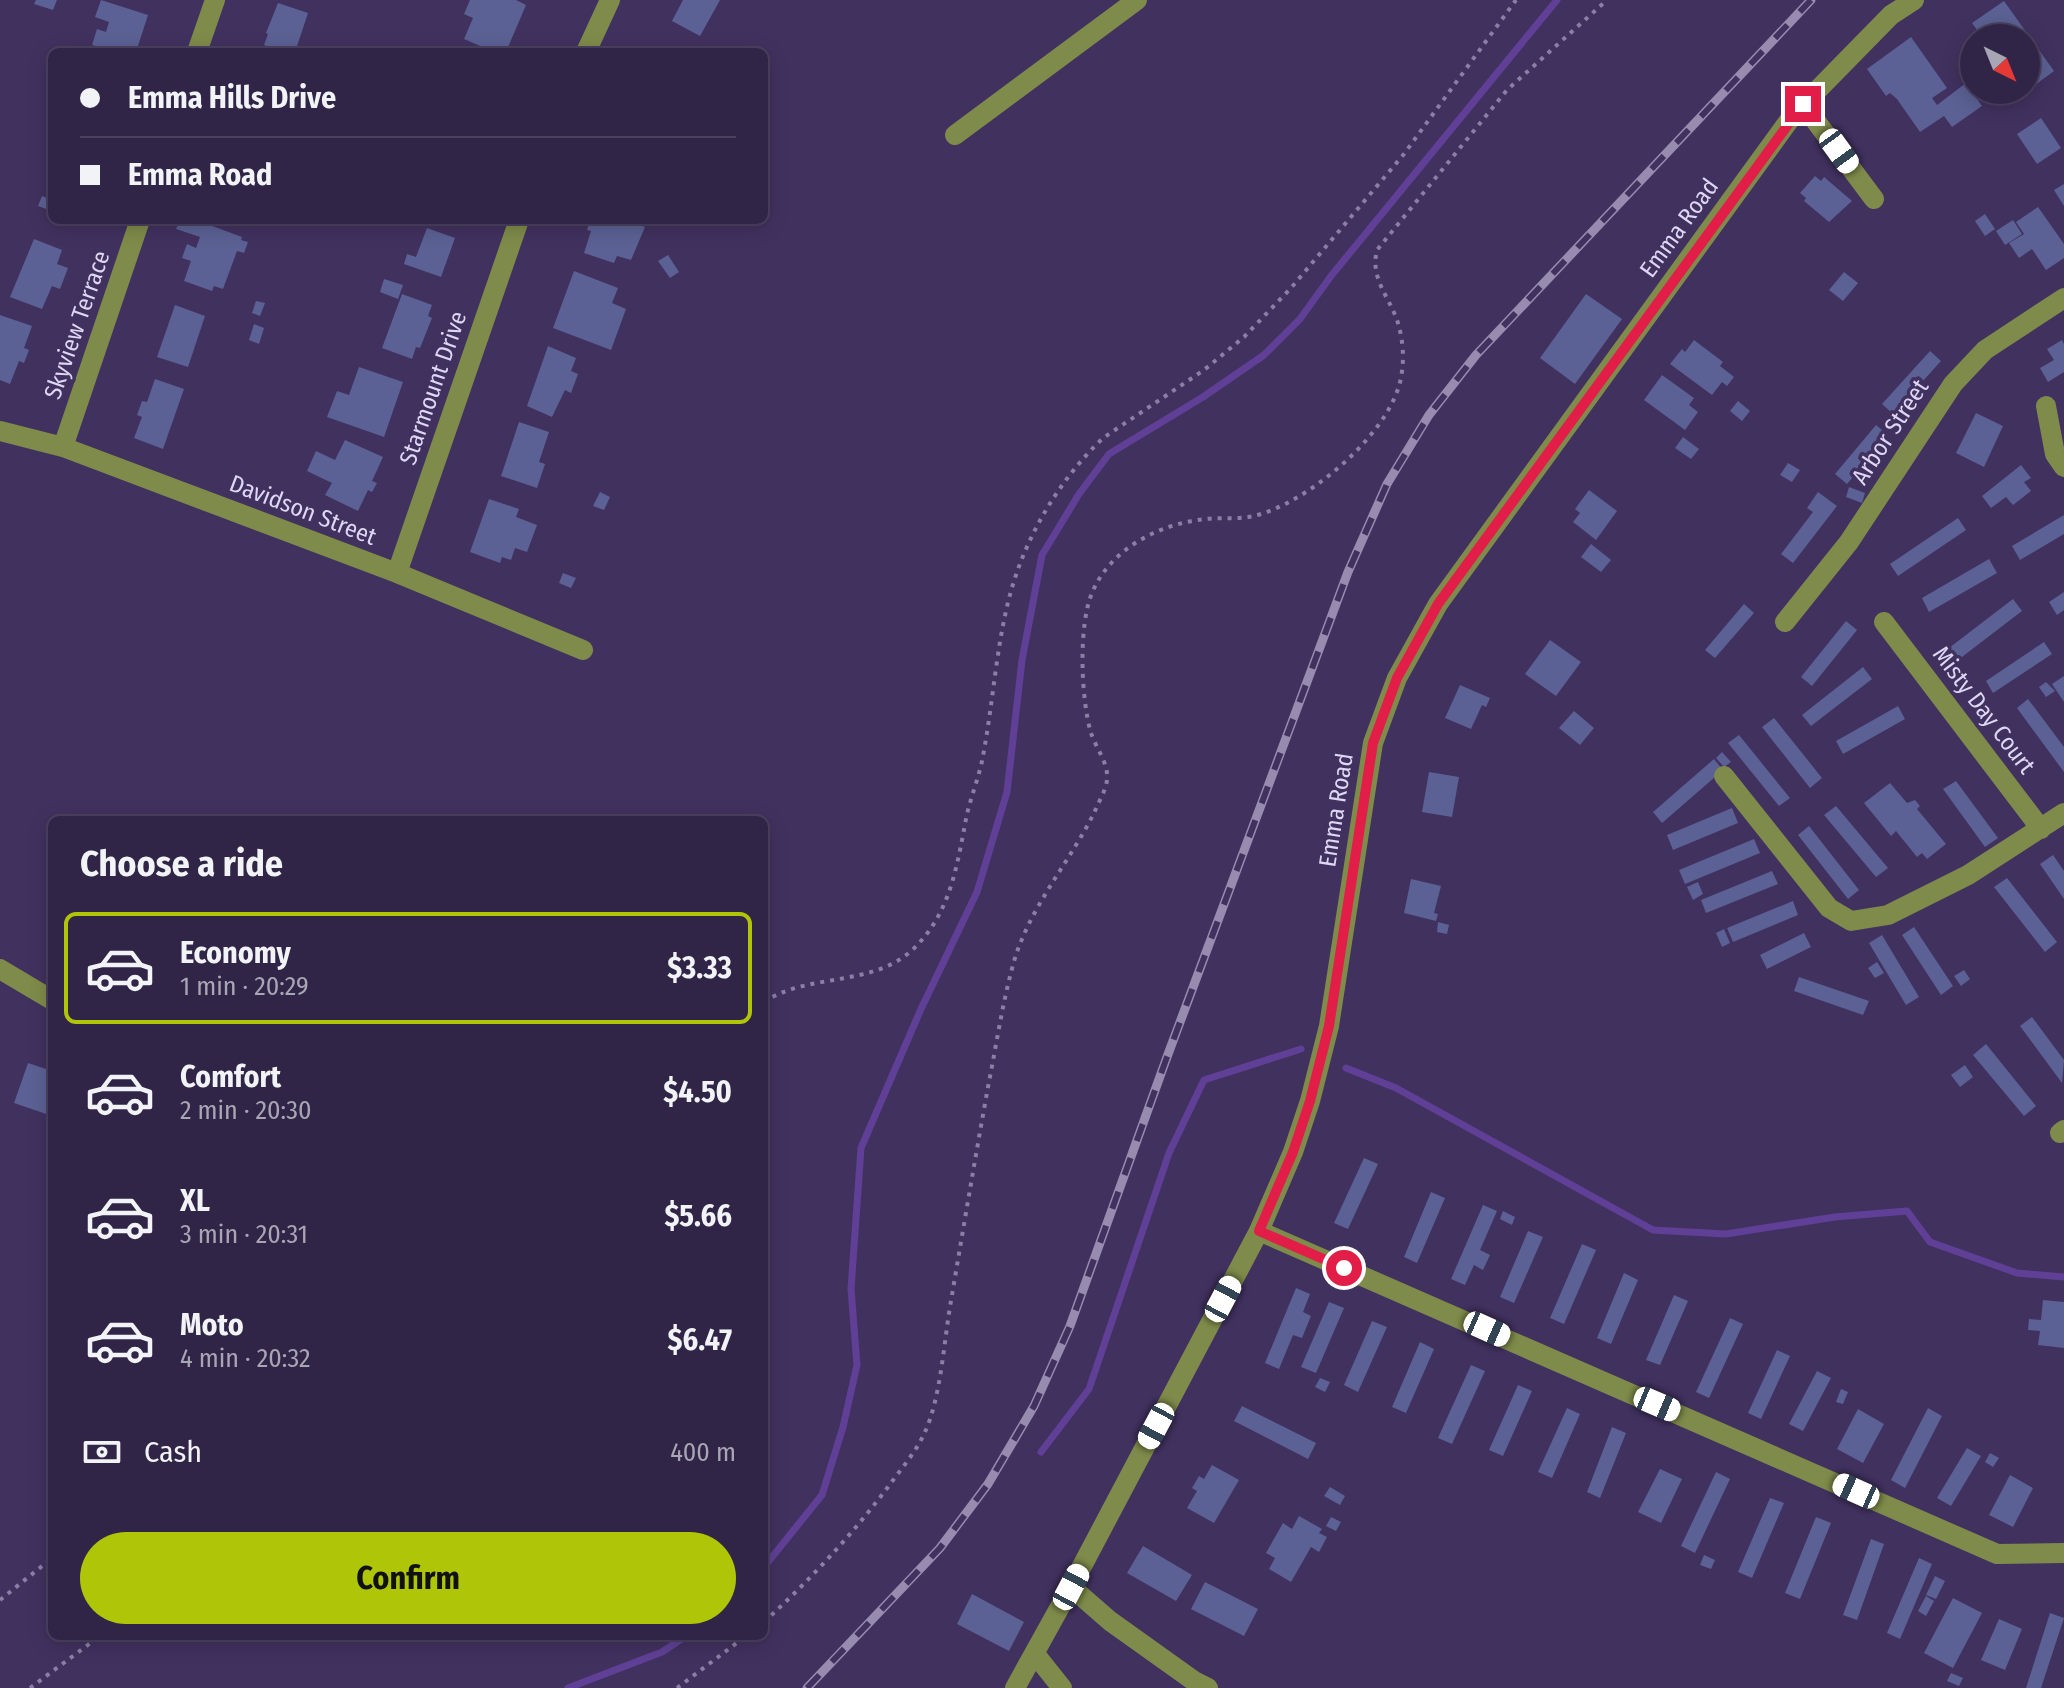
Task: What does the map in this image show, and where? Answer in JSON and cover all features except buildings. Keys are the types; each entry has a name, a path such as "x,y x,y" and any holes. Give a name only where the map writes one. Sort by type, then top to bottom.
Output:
{"street":[{"path":"198,48 215,0"},
{"path":"588,48 610,0"},
{"path":"955,135 1137,0"},
{"name":"Emma Road","path":"1015,1688 1259,1231 1293,1152 1329,1026 1373,743 1397,678 1438,604 1803,104 1891,15 1914,0"},
{"path":"1803,104 1874,199"},
{"name":"Skyview Terrace","path":"63,447 139,224"},
{"name":"Starmount Drive","path":"397,573 518,224"},
{"name":"Arbor Street","path":"1785,622 1849,542 1953,384 1985,350 2064,298"},
{"path":"2046,406 2055,454 2064,467"},
{"name":"Davidson Street","path":"0,431 63,447 397,573 583,650"},
{"name":"Misty Day Court","path":"1884,622 2041,829"},
{"path":"1724,776 1829,908 1851,921 1888,915 1968,875 2064,813"},
{"path":"0,969 48,998"},
{"path":"1259,1231 1997,1554 2064,1553"},
{"path":"1071,1587 1110,1621 1208,1688"},
{"path":"1035,1654 1062,1688"}],"path":[{"path":"768,1000 787,991 867,973 898,961 913,950 925,935 942,909 954,882 982,763 1006,608 1030,539 1045,512 1103,438 1204,370 1244,337 1291,288 1404,154 1516,0"},
{"path":"768,1618 857,1526 910,1458 930,1419 1014,960 1044,897 1087,826 1108,782 1107,768 1088,720 1085,682 1085,626 1090,597 1100,575 1117,556 1147,536 1181,522 1259,515 1286,503 1353,455 1378,423 1398,389 1403,363 1396,319 1376,276 1374,262 1377,250 1507,90 1607,0"},
{"path":"0,1600 48,1561"},
{"path":"30,1688 95,1640"},
{"path":"677,1688 741,1640"}],"waterway":[{"path":"768,1562 822,1495 843,1427 857,1365 851,1289 861,1148 921,1009 977,892 1007,792 1022,660 1042,555 1079,494 1109,454 1203,397 1264,355 1300,319 1331,276 1557,0"},
{"path":"1041,1452 1089,1389 1169,1153 1204,1080 1301,1049"},
{"path":"1346,1068 1396,1088 1653,1230 1726,1234 1835,1217 1907,1211 1930,1242 2017,1273 2064,1277"},
{"path":"568,1688 662,1652 680,1640"}],"railway":[{"path":"807,1688 940,1548 988,1484 1034,1406 1070,1326 1348,572 1387,484 1429,415 1476,355 1811,0"}],"route":[{"path":"1344,1268 1259,1231 1293,1152 1329,1026 1373,743 1397,678 1438,604 1803,104"}]}
